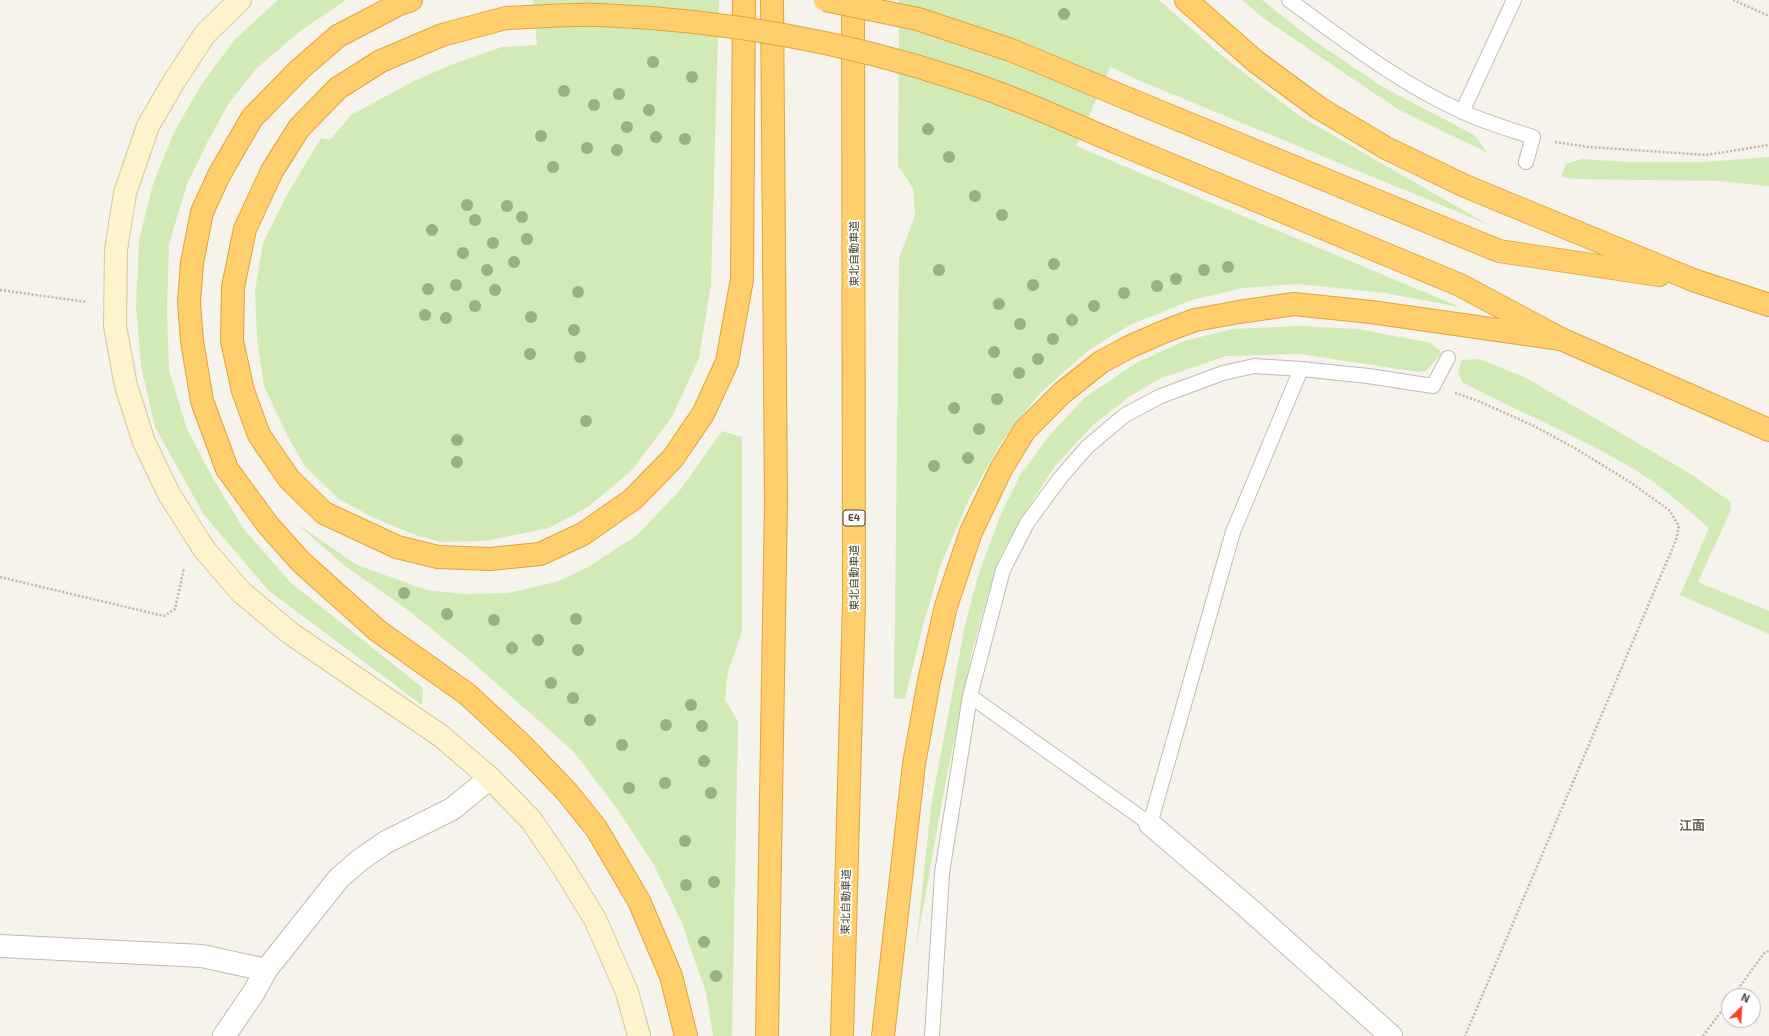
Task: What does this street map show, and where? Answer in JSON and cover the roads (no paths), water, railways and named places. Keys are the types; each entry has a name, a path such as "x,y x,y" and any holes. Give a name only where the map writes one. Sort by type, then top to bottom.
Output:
{"highway":[{"path":"411,0 400,4 338,36 300,68 252,118 219,175 202,212 192,263 189,302 192,341 202,401 226,468 268,525 301,562 378,631 468,694 522,745 557,782 596,828 639,901 671,976 686,1036"},
{"path":"744,0 742,279 727,362 703,414 673,458 633,500 584,534 540,554 490,559 438,557 397,547 324,512 289,479 258,435 244,391 232,340 233,288 244,229 272,171 299,128 338,88 381,61 435,38 506,18 598,15 670,19 792,36 888,58 958,79 1025,103 1460,285 1561,339 1769,430"},
{"path":"767,1036 776,501 772,0"},
{"path":"825,0 918,19 1012,50 1499,251 1693,280"},
{"name":"東北自動車道","path":"842,1036 854,601 854,0"},
{"path":"1186,0 1255,61 1319,108 1386,148 1465,186 1693,280 1769,305"},
{"path":"883,1036 914,764 929,681 946,606 971,532 1001,469 1025,430 1062,393 1106,359 1163,332 1195,320 1239,312 1294,304 1371,312 1561,339"}],"street":[{"path":"240,0 205,34 148,126 125,193 116,250 115,326 126,386 144,442 169,494 204,549 241,592 290,633 441,736 490,778 531,820 563,867 595,919 627,992 639,1036"},
{"path":"224,1036 254,992 266,970 338,878 386,842 452,809 490,778"},
{"path":"1150,824 1247,907 1391,1036"},
{"path":"0,946 202,956 266,970"}],"lane":[{"path":"1289,0 1370,59 1425,93 1462,112 1533,137 1526,162"},
{"path":"1462,112 1514,0"},
{"path":"932,1036 942,873 970,696 1003,570 1027,523 1061,477 1087,447 1125,415 1161,396 1223,373 1254,366 1301,368 1433,386 1448,358"},
{"path":"970,696 1150,824 1233,532 1301,368"}],"district":[{"name":"江面","path":"1692,826"}]}
